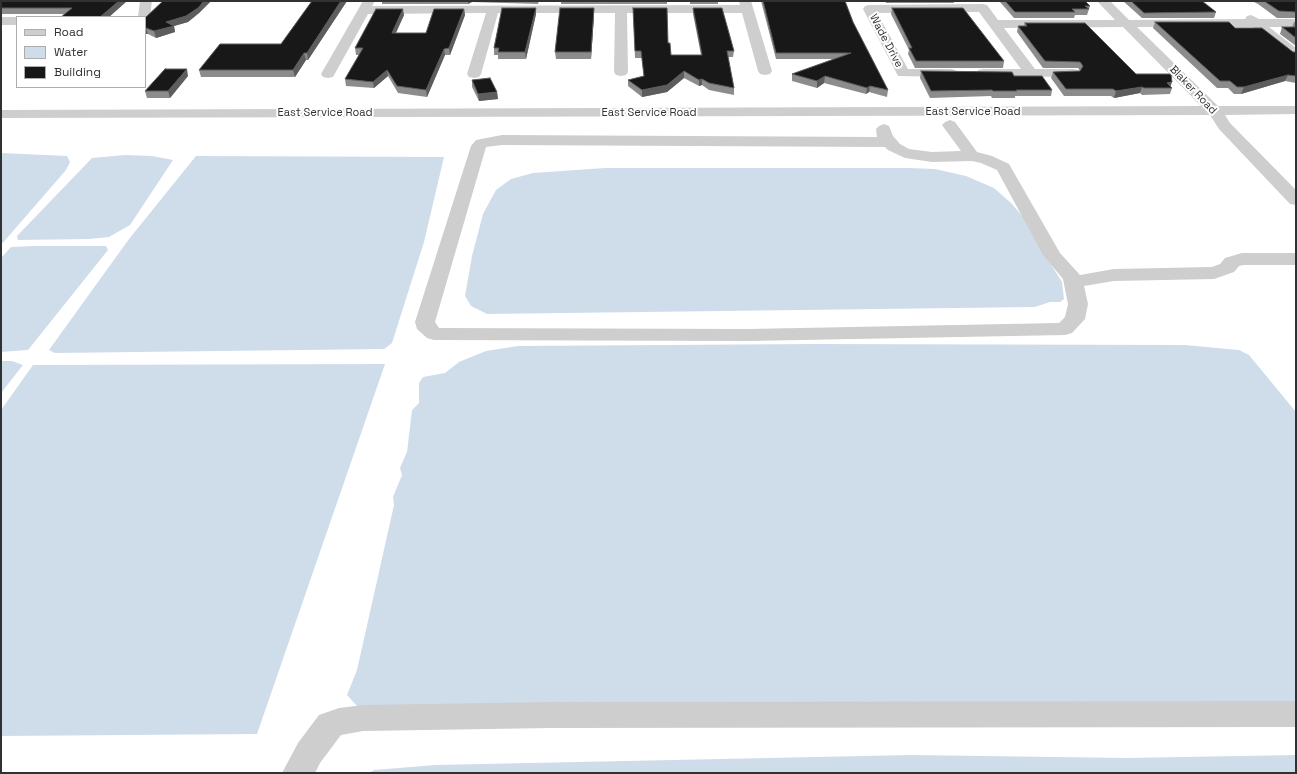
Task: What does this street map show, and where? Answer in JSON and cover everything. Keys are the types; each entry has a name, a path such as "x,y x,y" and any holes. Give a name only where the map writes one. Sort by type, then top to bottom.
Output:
{"street":[{"path":"144,16 146,1"},
{"name":"Blaker Road","path":"1104,1 1215,111 1224,126 1296,200"},
{"path":"328,74 366,6 493,10 621,9 746,5 765,71"},
{"name":"Wade Drive","path":"995,24 983,8 868,9 903,73 1031,73"},
{"path":"621,9 621,72"},
{"path":"474,74 493,10"},
{"path":"1241,11 1296,54"},
{"path":"1,21 16,21"},
{"path":"995,24 1296,23"},
{"path":"995,24 1031,73 1073,73"},
{"name":"East Service Road","path":"1,114 947,119 1296,110"},
{"path":"889,142 502,140 482,143 479,146 425,322 427,329 434,334 740,335 1065,329 1075,319 1078,304 1072,278 1052,255 1003,167 986,159 972,156 917,156 905,153 894,147 889,142 885,137 884,129 890,125 947,119 972,156"},
{"path":"1073,282 1114,275 1214,273 1227,268 1232,262 1242,259 1296,259"},
{"path":"298,773 309,753 330,725 339,721 363,718 550,715 1296,714"}],"water":[{"path":"1,153 67,156 70,162 66,170 1,245"},
{"path":"125,155 152,156 173,160 130,225 109,237 89,239 18,240 17,236 92,158"},
{"path":"196,156 444,157 424,242 392,343 384,349 55,353 49,350 129,239"},
{"path":"605,168 909,168 935,169 966,176 994,188 1011,203 1026,220 1040,247 1062,282 1064,299 1060,302 1050,302 1035,307 487,314 471,306 465,296 472,256 483,214 496,190 511,179 533,173"},
{"path":"106,246 108,250 28,350 1,352 1,258 11,247"},
{"path":"814,344 1185,345 1239,350 1249,355 1296,412 1296,703 357,706 347,695 357,670 394,505 393,497 402,475 400,468 407,452 412,410 419,403 419,383 423,377 445,373 459,362 486,351 518,346"},
{"path":"1,361 12,361 23,365 1,393"},
{"path":"385,364 257,734 1,736 1,410 33,365"},
{"path":"911,755 1127,758 1296,755 1296,773 369,773 374,770 435,765"}],"building":[{"path":"1,1 119,1 101,16 62,16 72,8 1,8"},
{"path":"163,1 204,1 198,8 186,16 166,22 174,26 154,31 146,28 146,17"},
{"path":"312,1 341,1 307,53 304,53 293,70 199,70 220,44 281,44"},
{"path":"763,1 845,1 853,22 888,90 870,86 867,88 825,76 817,81 792,74 851,53 776,53"},
{"path":"1005,1 1085,1 1090,6 1085,6 1089,9 1072,9 1075,12 1015,12"},
{"path":"1131,1 1202,1 1216,12 1144,13"},
{"path":"1264,1 1296,1 1296,12 1279,11"},
{"path":"502,8 536,8 525,52 498,52 499,48 494,48"},
{"path":"560,8 594,8 591,52 555,52"},
{"path":"633,8 667,8 668,43 670,43 671,55 702,55 693,8 722,8 734,51 727,51 734,88 709,83 702,79 699,80 684,71 667,85 642,90 628,80 644,76 641,51 635,51"},
{"path":"892,8 963,8 1004,61 916,61 909,48 912,48"},
{"path":"376,9 403,9 392,33 426,33 434,9 464,9 449,48 444,49 426,90 397,86 387,70 373,82 345,79 363,48 355,48"},
{"path":"1155,22 1229,22 1235,28 1262,28 1293,52 1296,52 1296,76 1288,75 1244,87 1237,87 1230,81 1220,81"},
{"path":"1025,23 1085,23 1136,74 1171,74 1172,82 1167,83 1172,88 1142,87 1116,91 1113,89 1066,89 1053,72 1080,71 1083,66 1080,62 1045,61 1018,26 1027,26"},
{"path":"1282,27 1296,27 1296,38"},
{"path":"165,69 187,69 168,91 145,91"},
{"path":"921,71 1012,72 1014,76 1042,76 1052,90 931,91"},
{"path":"490,78 497,92 478,94 472,80"}]}
